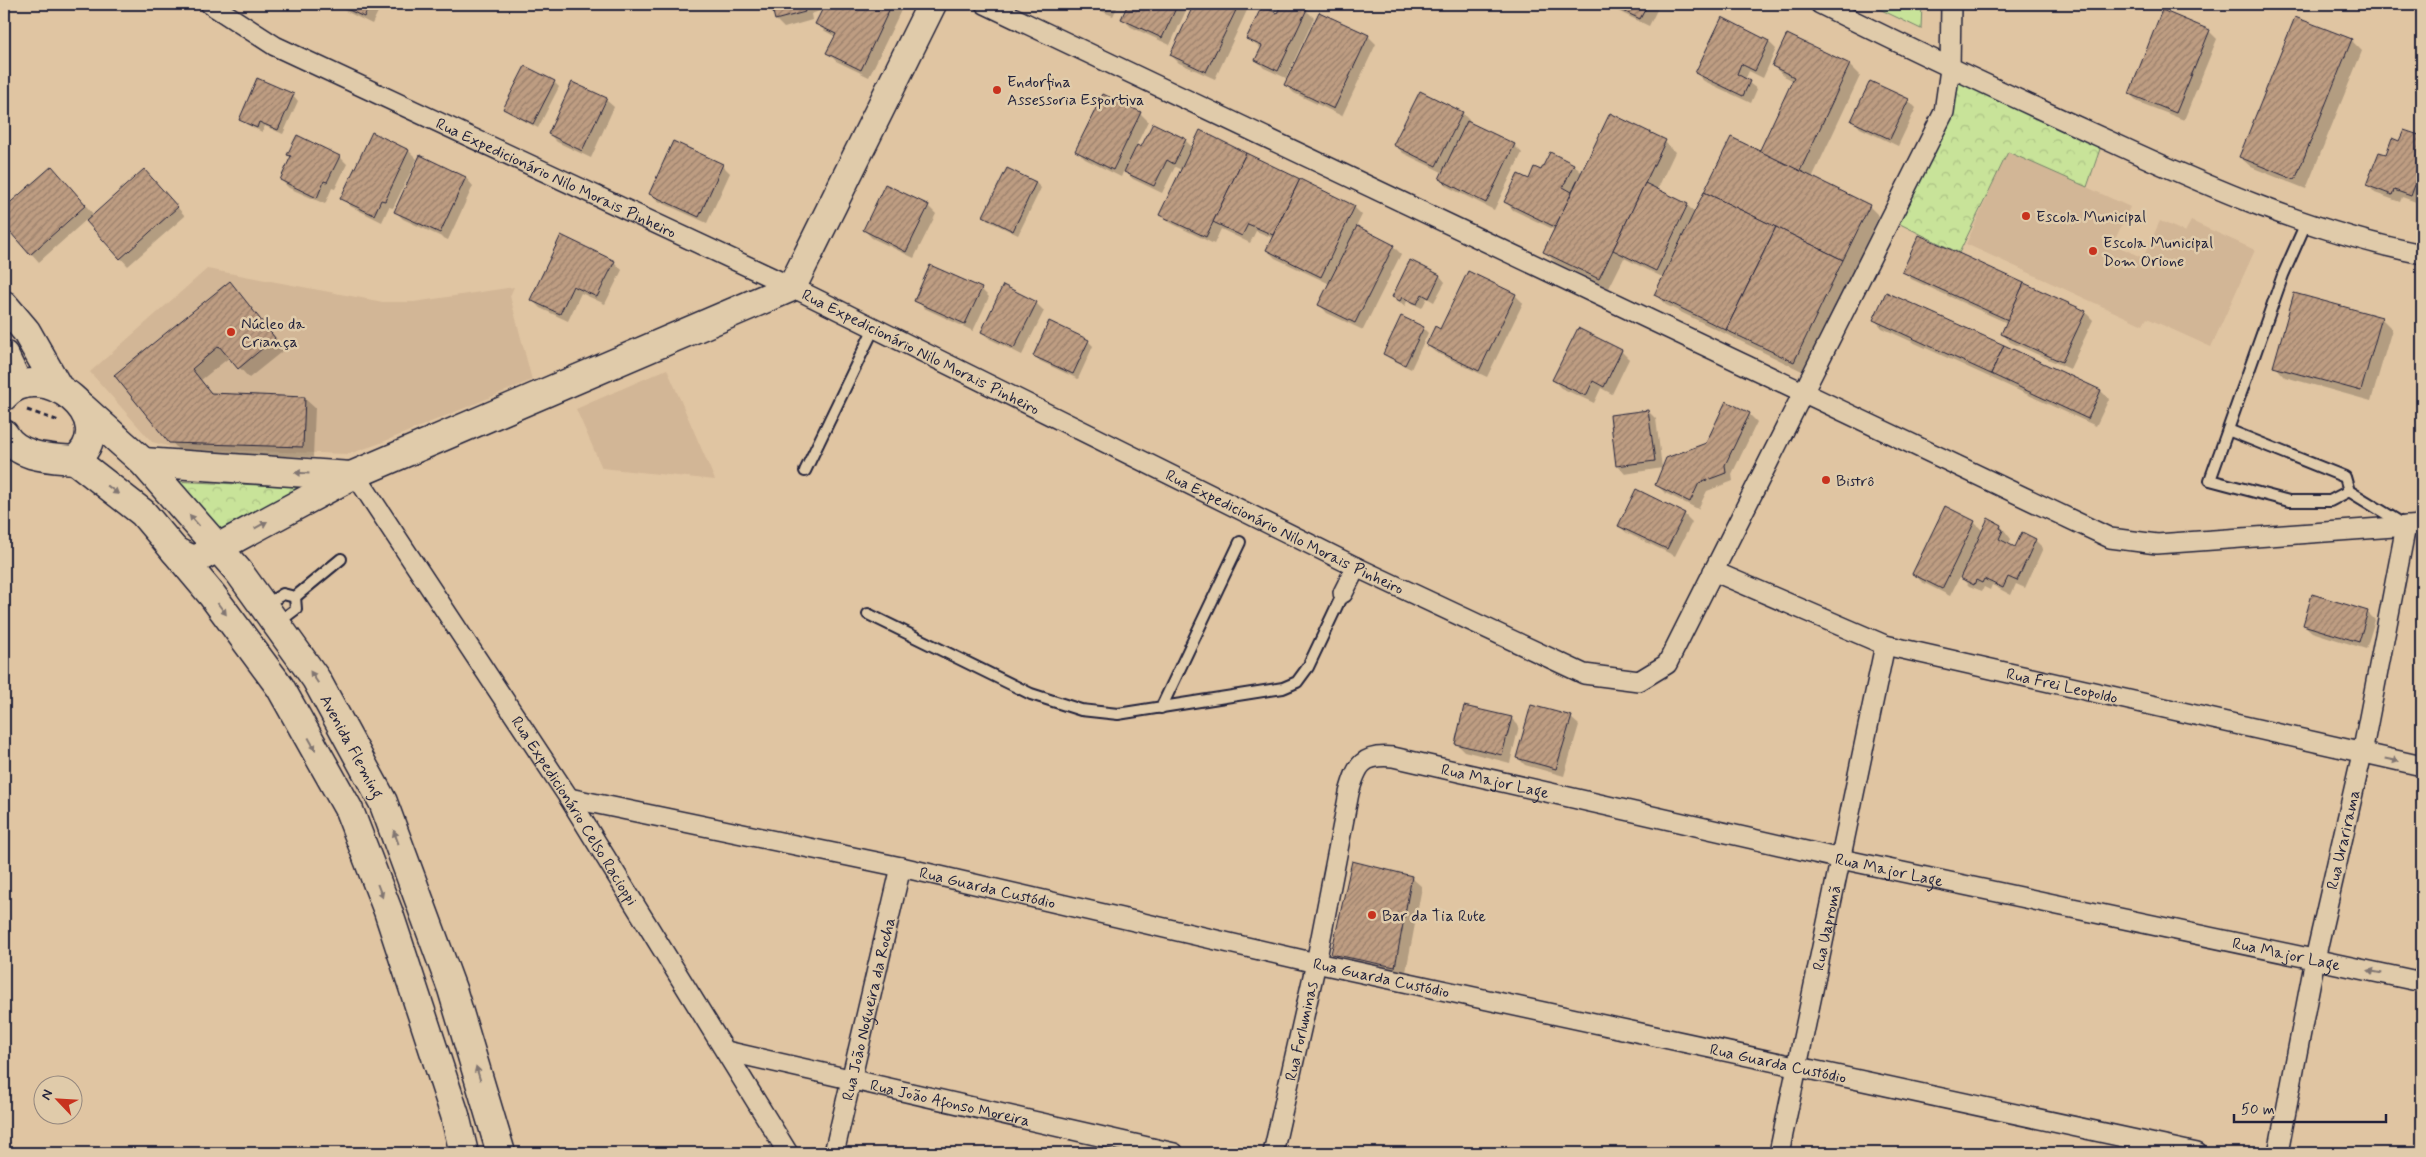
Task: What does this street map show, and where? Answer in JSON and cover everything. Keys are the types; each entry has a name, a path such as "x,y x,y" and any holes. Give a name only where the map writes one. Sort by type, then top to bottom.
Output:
{"street":[{"name":"Rua Expedicionário Nilo Morais Pinheiro","path":"210,4 274,46 792,287 1356,567 1584,674 1639,681 1667,664 1714,571"},
{"path":"175,551 189,558 197,559 353,475 792,287 932,4"},
{"path":"985,4 1801,393 2110,538 2157,544 2414,525"},
{"path":"1820,4 1950,68 2192,179 2306,223 2371,244 2422,254"},
{"path":"1714,571 1801,393 1944,112 1950,68 1951,4"},
{"path":"4,306 26,331 59,389"},
{"path":"4,356 11,390 40,382 59,389"},
{"name":"Avenida Fleming","path":"59,389 143,462 218,548 270,615 316,679 383,802 452,989 501,1153"},
{"path":"5,439 22,451 44,457 75,460 86,451 90,440 91,428 83,408"},
{"name":"Avenida Fleming","path":"75,460 143,513 212,595 280,687 349,810 388,911 455,1115 464,1153"},
{"path":"143,462 353,475"},
{"name":"Rua Expedicionário Celso Racioppi","path":"353,475 568,798 788,1153"},
{"name":"Rua Urarirama","path":"2278,1153 2315,959 2414,525"},
{"path":"1343,593 1356,567"},
{"name":"Rua Frei Leopoldo","path":"1714,571 1885,645 2422,766"},
{"name":"Rua Uapromã","path":"1779,1153 1885,645"},
{"name":"Rua Major Lage","path":"1362,764 1376,756 1393,757 1841,859 2422,982"},
{"name":"Rua Forluminas","path":"1273,1153 1316,963 1349,793 1353,778 1362,764"},
{"name":"Rua Guarda Custódio","path":"568,798 901,867 1316,963 2197,1153"},
{"name":"Rua João Nogueira da Rocha","path":"834,1153 901,867"},
{"name":"Rua João Afonso Moreira","path":"726,1051 1174,1153"},
{"path":"455,1115 488,1105"}],"lane":[{"path":"2306,223 2283,275 2210,480 2289,500 2330,501 2349,491"},
{"path":"804,470 874,328"},
{"path":"2228,430 2345,477 2349,491 2414,525"},
{"path":"1161,708 1240,542"},
{"path":"295,597 341,559"},
{"path":"868,614 1030,694 1081,710 1118,714 1283,688 1297,682 1308,667 1343,593"},
{"path":"270,615 283,594 295,597"},
{"path":"270,615 296,609 295,597"}],"shaded area":[{"path":"2008,151 2130,207 2113,244 2143,258 2160,221 2185,232 2191,221 2255,250 2211,347 2147,318 2143,325 1966,244"},
{"path":"207,269 383,302 414,302 514,287 510,296 532,380 378,444 349,454 179,449 152,442 90,372"},
{"path":"667,369 715,480 602,468 576,409"}],"green space":[{"path":"1869,4 1922,4 1921,29"},
{"path":"1954,71 2101,146 2087,187 2008,152 1959,253 1898,223"},
{"path":"171,481 303,487 217,535"}],"building":[{"path":"336,4 370,4 364,17"},
{"path":"771,4 812,4 803,6 805,12 775,20"},
{"path":"825,4 892,4 861,70 826,53 836,34 815,24"},
{"path":"1092,4 1107,4 1105,9"},
{"path":"1128,4 1178,4 1162,38 1121,19"},
{"path":"1194,4 1239,4 1206,72 1170,55"},
{"path":"1282,4 1295,4 1307,9 1278,71 1255,60 1262,46 1246,39 1262,6 1277,13"},
{"path":"1609,4 1648,4 1640,19"},
{"path":"2162,10 2210,30 2176,113 2129,94"},
{"path":"1319,12 1369,35 1334,109 1284,85"},
{"path":"1722,17 1769,41 1755,71 1741,64 1737,74 1750,81 1743,96 1695,73"},
{"path":"2295,17 2352,39 2295,180 2239,157"},
{"path":"1787,34 1850,64 1800,171 1759,152 1794,77 1772,66"},
{"path":"525,66 555,81 533,124 503,109"},
{"path":"257,78 294,94 278,130 259,122 257,128 239,120"},
{"path":"1870,81 1909,99 1890,139 1851,121"},
{"path":"572,82 607,98 582,151 548,134"},
{"path":"1420,91 1463,112 1436,166 1393,145"},
{"path":"1103,94 1141,112 1113,170 1075,151"},
{"path":"1610,113 1666,140 1599,279 1543,252"},
{"path":"1467,121 1515,144 1486,203 1439,179"},
{"path":"1153,123 1186,139 1174,164 1167,160 1154,186 1124,172 1137,145 1141,147"},
{"path":"1200,130 1246,153 1206,237 1159,215"},
{"path":"2404,130 2422,136 2422,166 2411,196 2394,190 2392,195 2366,185 2379,152 2386,154 2392,138 2399,141"},
{"path":"372,132 409,150 385,201 381,200 374,215 340,199"},
{"path":"297,135 340,156 327,182 324,181 317,198 280,180 291,156 287,155"},
{"path":"1731,137 1870,205 1843,260 1704,192"},
{"path":"673,141 723,164 699,217 649,194"},
{"path":"1550,152 1574,164 1563,187 1572,192 1555,227 1504,202 1518,174 1529,179 1534,167 1541,170"},
{"path":"1246,153 1300,179 1273,235 1248,224 1242,236 1213,222"},
{"path":"420,155 466,177 440,233 394,212"},
{"path":"52,166 86,205 30,255 4,225 4,208"},
{"path":"1007,168 1036,182 1013,231 983,216"},
{"path":"144,169 178,207 120,259 86,221"},
{"path":"1300,179 1355,206 1321,277 1266,250"},
{"path":"1645,183 1688,204 1656,271 1613,250"},
{"path":"885,184 929,205 906,252 863,230"},
{"path":"1704,192 1776,227 1726,330 1654,295"},
{"path":"1357,226 1394,245 1355,323 1318,305"},
{"path":"1776,227 1843,260 1794,362 1726,330"},
{"path":"561,235 615,261 597,297 573,286 560,314 530,300"},
{"path":"1919,235 2024,283 2008,320 1902,272"},
{"path":"1410,260 1440,275 1429,298 1422,294 1417,304 1402,297 1400,301 1392,297"},
{"path":"930,265 982,288 965,324 914,301"},
{"path":"1468,271 1516,294 1479,371 1426,345 1435,326 1440,329"},
{"path":"230,281 275,338 238,369 219,346 192,369 211,393 305,397 303,447 169,443 114,375"},
{"path":"2024,283 2086,311 2062,362 2001,334"},
{"path":"1003,285 1037,302 1014,348 981,332"},
{"path":"1886,292 2004,345 1991,374 1873,320"},
{"path":"2294,293 2382,317 2361,391 2273,367"},
{"path":"1401,316 1424,327 1405,365 1383,354"},
{"path":"1049,321 1089,340 1073,374 1033,356"},
{"path":"1578,328 1622,350 1604,387 1593,381 1586,396 1552,380"},
{"path":"2004,345 2101,390 2088,419 1991,374"},
{"path":"1726,401 1750,413 1725,465 1726,473 1699,483 1690,502 1655,485 1666,458 1706,443"},
{"path":"1648,410 1655,461 1616,466 1610,415"},
{"path":"1636,489 1685,513 1667,549 1618,526"},
{"path":"1945,506 1975,521 1942,589 1912,574"},
{"path":"1988,518 2001,525 2000,528 2003,530 1999,539 2015,547 2022,532 2036,539 2017,581 2008,577 2003,588 1984,579 1982,583 1976,580 1974,585 1960,578"},
{"path":"2312,594 2368,611 2359,642 2303,625"},
{"path":"1531,705 1572,716 1556,769 1516,758"},
{"path":"1464,706 1512,717 1502,755 1455,744"},
{"name":"Bar da Tia Rute","path":"1352,861 1412,876 1395,967 1331,954"}],"place":[{"name":"Endorfina Assessoria Esportiva","path":"997,90"},
{"name":"Escola Municipal","path":"2026,216"},
{"name":"Escola Municipal Dom Orione","path":"2093,251"},
{"name":"Núcleo da Criança","path":"231,332"},
{"name":"Bistrô","path":"1826,480"},
{"name":"Bar da Tia Rute","path":"1372,915"}]}
